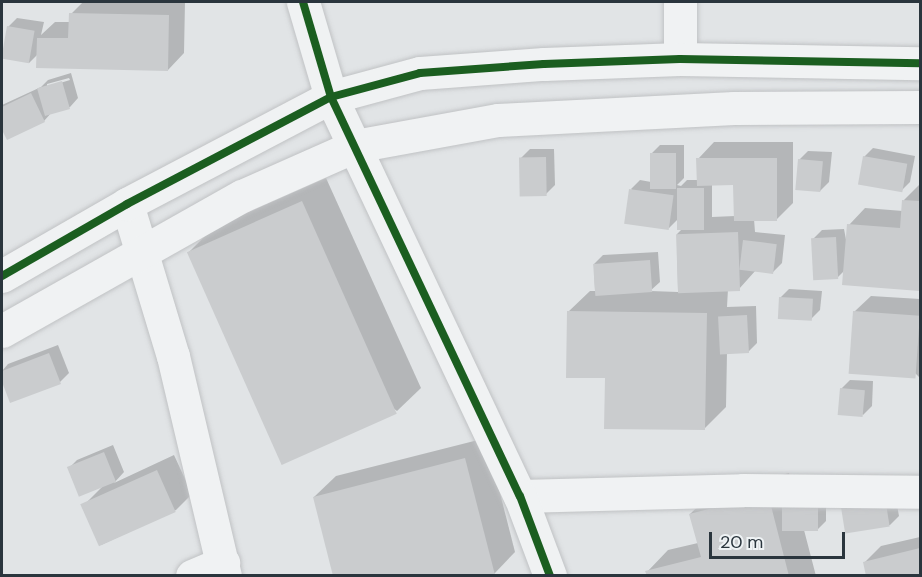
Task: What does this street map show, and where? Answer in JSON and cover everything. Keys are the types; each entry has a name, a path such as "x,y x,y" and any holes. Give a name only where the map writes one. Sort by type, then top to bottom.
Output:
{"street":[{"path":"303,2 331,97 520,496 550,576"},
{"path":"680,2 680,59"},
{"path":"2,276 127,204 331,97 420,73 544,64 680,59 921,63"},
{"path":"2,331 242,196 355,146 498,120 734,108 921,107"},
{"path":"127,204 173,356 224,569 192,576"},
{"path":"520,496 743,490 921,492"}],"building":[{"path":"69,13 169,15 168,71 36,68 37,38 68,38"},
{"path":"7,26 35,31 29,63 2,59"},
{"path":"62,81 70,109 45,116 37,88"},
{"path":"31,93 45,122 7,140 2,130 2,107"},
{"path":"650,153 676,153 676,189 650,189"},
{"path":"863,156 907,164 902,192 858,185"},
{"path":"519,157 546,157 547,196 520,196"},
{"path":"696,158 777,158 777,221 734,221 733,185 697,186"},
{"path":"798,159 823,161 820,192 795,190"},
{"path":"677,188 704,188 704,230 677,230"},
{"path":"629,189 674,195 669,230 624,224"},
{"path":"902,200 920,201 920,291 842,285 847,224 900,228"},
{"path":"302,201 397,414 282,465 187,252"},
{"path":"738,232 740,291 678,293 676,234"},
{"path":"836,237 838,279 813,280 811,238"},
{"path":"743,240 777,244 773,274 739,270"},
{"path":"650,260 652,292 595,296 593,264"},
{"path":"779,297 813,299 812,321 778,319"},
{"path":"567,311 707,313 705,430 604,429 605,378 566,378"},
{"path":"853,311 920,316 915,379 849,374"},
{"path":"747,315 749,353 720,354 718,317"},
{"path":"49,353 61,384 10,403 2,382 2,371"},
{"path":"840,388 865,390 863,417 838,415"},
{"path":"104,452 116,482 79,497 67,467"},
{"path":"465,458 495,575 333,576 313,497"},
{"path":"157,470 176,512 99,546 80,504"},
{"path":"884,491 890,527 845,534 840,498"},
{"path":"768,494 789,576 647,576 645,571 701,557 689,514"},
{"path":"782,501 818,501 818,531 782,531"},
{"path":"920,548 920,576 866,576 863,562"}],"cycle path":[{"path":"303,2 331,97 520,496 550,576"},
{"path":"2,276 127,204 331,97 420,73 544,64 680,59 920,63"}]}
